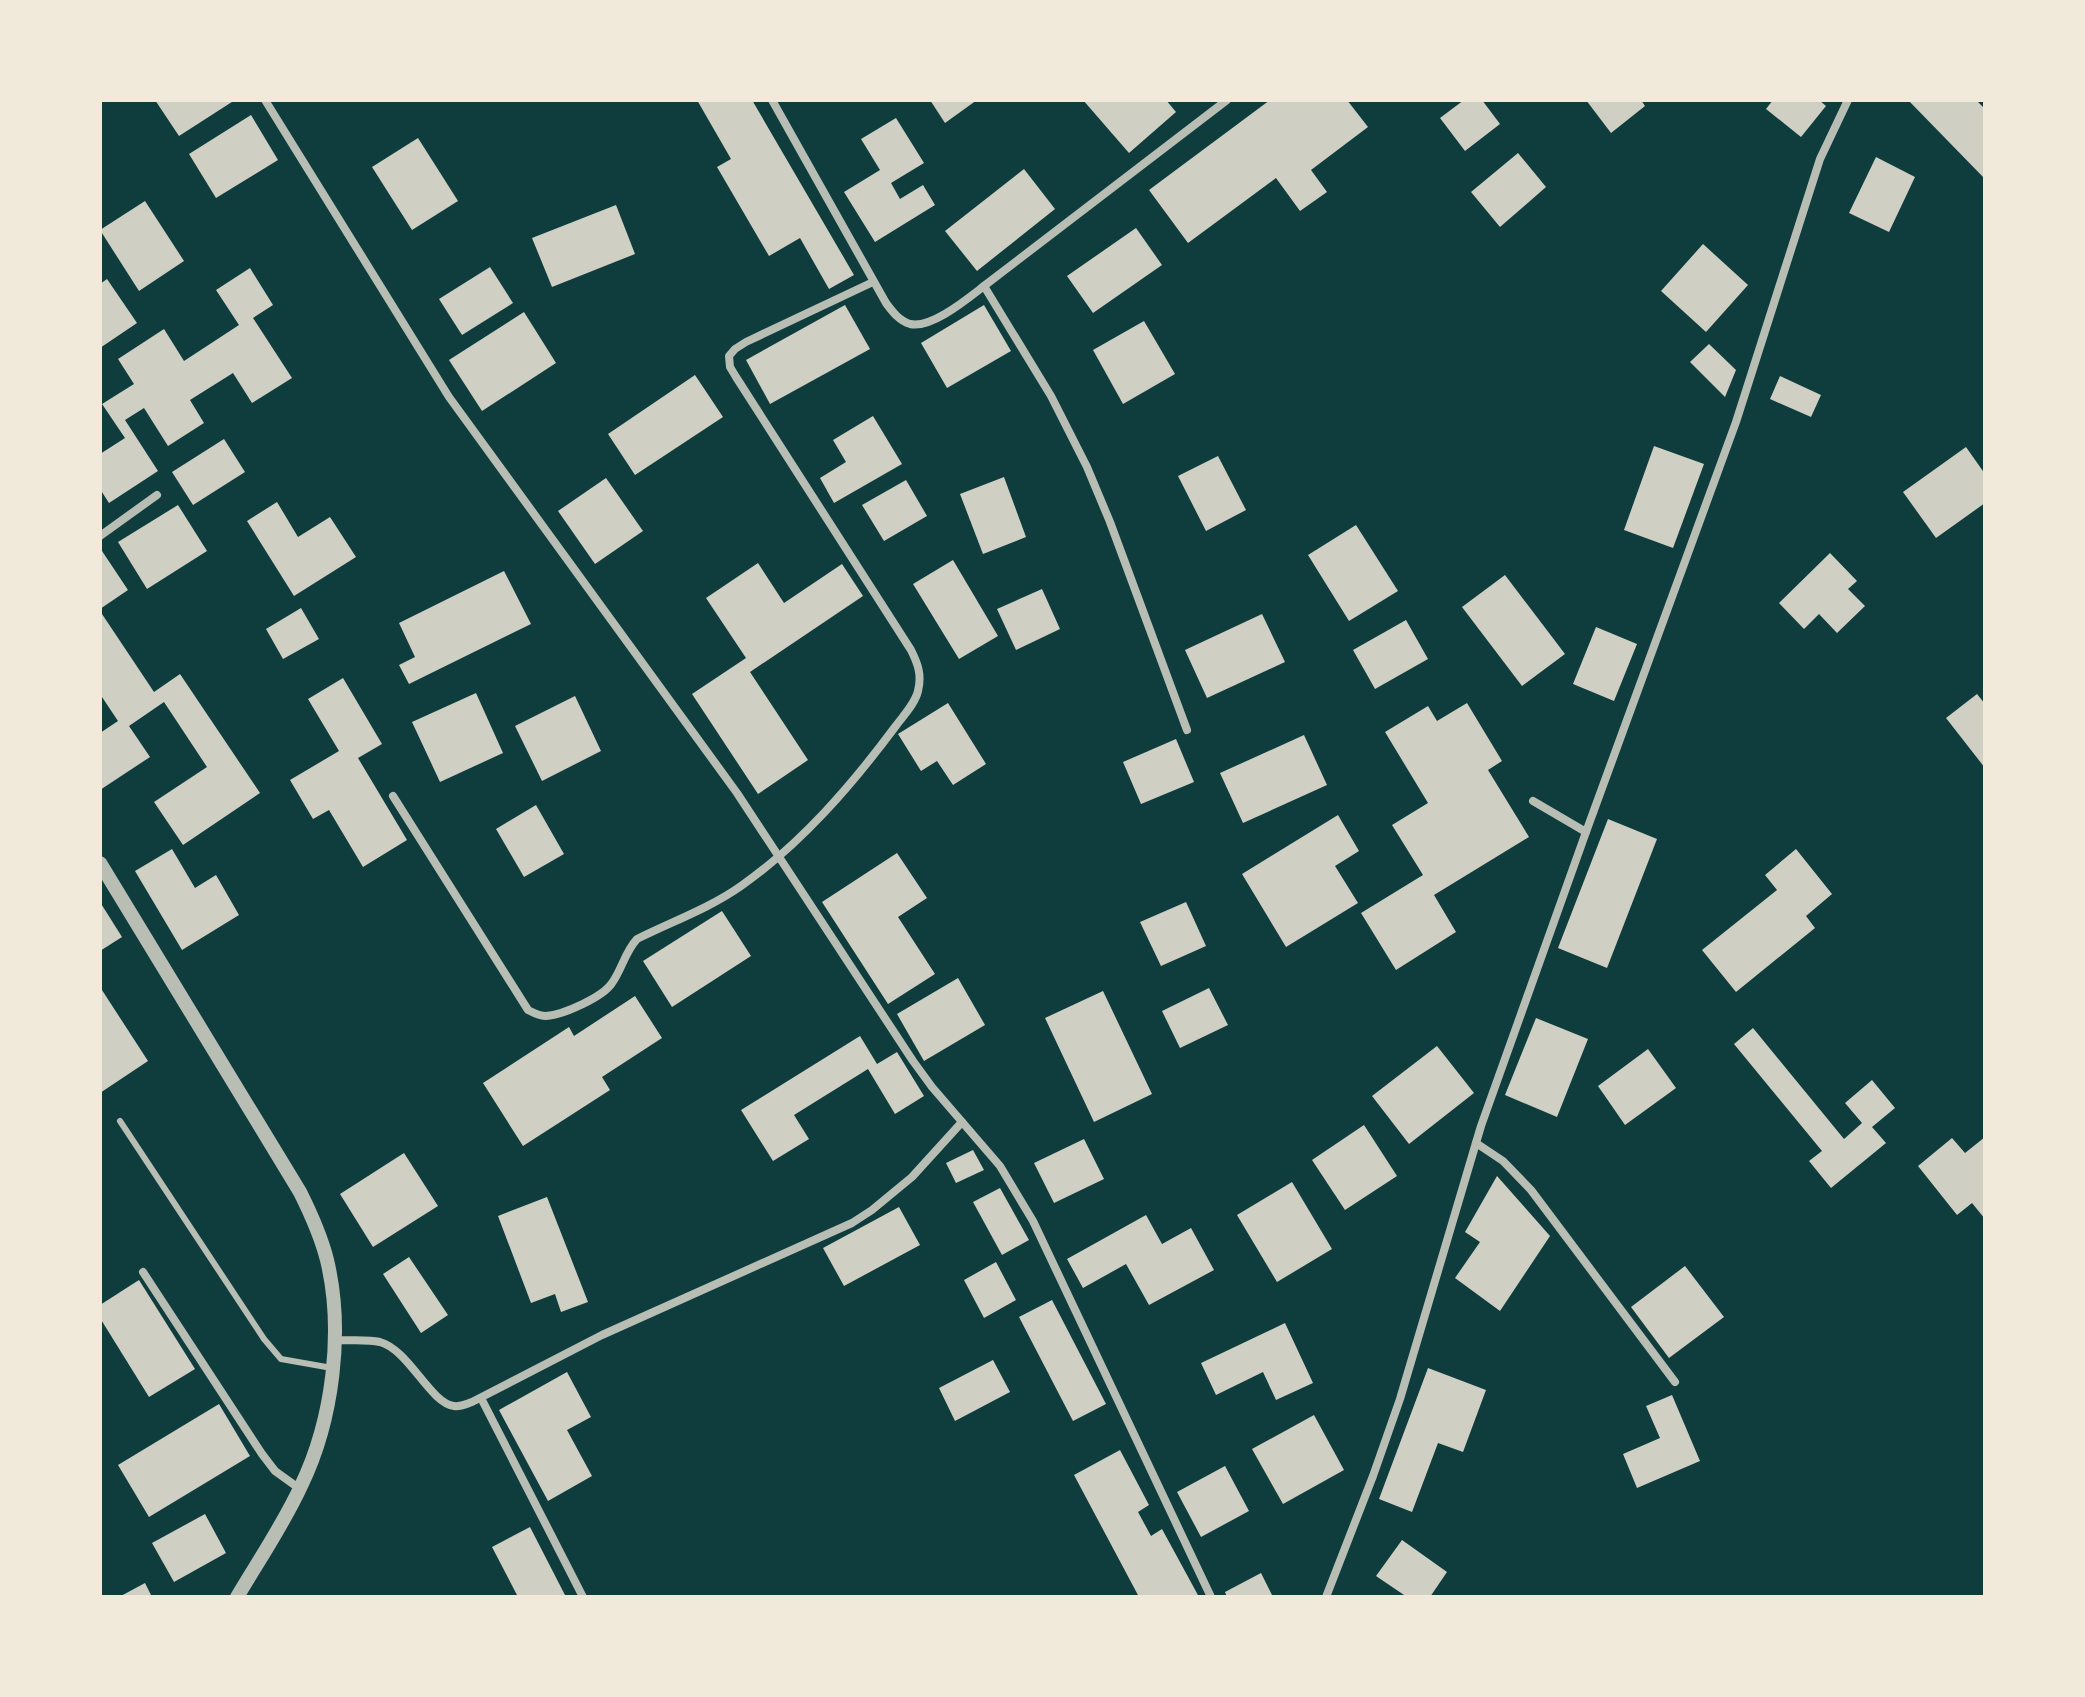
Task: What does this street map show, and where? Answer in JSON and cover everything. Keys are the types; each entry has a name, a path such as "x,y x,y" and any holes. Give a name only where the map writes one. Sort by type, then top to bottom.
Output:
{"street":[{"path":"265,100 449,397 737,793 913,1061 1000,1166 1033,1221 1211,1597"},
{"path":"772,100 873,282 896,316 909,324 924,324 956,307 1227,100"},
{"path":"1326,1597 1400,1399 1476,1143 1736,422 1820,159 1848,100"},
{"path":"393,796 528,1010 541,1016 555,1015 605,992 614,980 628,948 637,939 720,899 779,858 868,763 916,697 920,676 918,665 736,377 730,367 729,356 746,342 873,282"},
{"path":"984,286 1051,396 1087,467 1187,730"},
{"path":"100,536 157,495"},
{"path":"1533,801 1586,832"},
{"path":"100,863 300,1192 318,1229 334,1294 336,1340 324,1418 316,1445 300,1489 237,1597"},
{"path":"336,1340 380,1342 392,1348 445,1403 458,1407 602,1335 852,1223 912,1177 962,1122"},
{"path":"1476,1143 1503,1161 1531,1190 1675,1382"},
{"path":"143,1272 262,1454 275,1471 300,1489"},
{"path":"481,1398 583,1597"}],"lane":[{"path":"120,1121 264,1339 281,1359 332,1368"}],"building":[{"path":"155,100 235,100 179,136"},
{"path":"697,100 752,100 854,275 829,289 800,238 769,256 717,167 731,159"},
{"path":"930,100 977,100 945,123"},
{"path":"1083,100 1166,100 1176,112 1129,153"},
{"path":"1270,100 1347,100 1368,127 1311,170 1327,192 1300,211 1276,178 1188,243 1149,190"},
{"path":"1464,100 1482,100 1500,124 1465,151 1440,118"},
{"path":"1586,100 1641,100 1645,106 1611,133"},
{"path":"1773,100 1819,100 1826,106 1801,137 1766,109"},
{"path":"1908,100 1976,100 1985,109 1985,179"},
{"path":"251,115 278,160 216,198 189,154"},
{"path":"896,118 924,163 891,183 900,199 923,185 935,205 875,242 844,192 880,170 861,139"},
{"path":"418,138 458,201 412,230 372,167"},
{"path":"1518,153 1546,187 1500,227 1471,192"},
{"path":"1876,157 1915,177 1889,232 1849,213"},
{"path":"1024,169 1055,209 977,271 945,231"},
{"path":"145,201 184,261 139,291 100,230"},
{"path":"616,205 635,254 552,287 532,238"},
{"path":"1136,228 1162,265 1093,313 1067,276"},
{"path":"1703,244 1748,285 1706,332 1661,291"},
{"path":"490,267 513,303 462,335 439,299"},
{"path":"250,268 273,305 253,318 292,378 252,403 233,373 190,400 204,423 168,446 144,408 125,420 158,471 109,503 100,489 100,454 125,438 102,404 134,384 118,359 164,329 184,361 239,325 216,290"},
{"path":"107,279 137,323 100,348 100,284"},
{"path":"845,305 870,349 770,404 746,360"},
{"path":"984,305 1011,351 947,388 921,343"},
{"path":"524,312 556,363 482,411 449,360"},
{"path":"1144,321 1175,374 1123,404 1093,350"},
{"path":"1709,344 1736,370 1725,397 1690,362"},
{"path":"695,375 723,417 635,475 608,434"},
{"path":"1780,376 1821,395 1811,417 1770,399"},
{"path":"873,416 902,464 834,503 820,478 846,462 833,440"},
{"path":"224,439 245,472 193,505 172,472"},
{"path":"1654,446 1704,464 1673,548 1624,530"},
{"path":"1966,447 1985,474 1985,503 1936,538 1903,492"},
{"path":"1218,456 1246,510 1206,531 1178,476"},
{"path":"1004,477 1026,537 983,554 960,494"},
{"path":"606,478 643,531 595,564 558,511"},
{"path":"906,480 927,516 884,541 862,505"},
{"path":"277,502 298,537 330,517 356,557 294,596 247,521"},
{"path":"178,505 207,551 147,589 118,542"},
{"path":"1356,525 1398,591 1349,621 1308,555"},
{"path":"100,552 128,590 100,609"},
{"path":"1830,553 1857,581 1848,589 1865,606 1837,633 1819,614 1804,629 1779,603"},
{"path":"953,560 998,636 959,659 913,584"},
{"path":"758,563 784,603 842,564 863,596 750,672 808,760 758,794 692,694 746,658 706,598"},
{"path":"504,571 531,624 409,684 399,665 415,657 399,623"},
{"path":"1505,575 1565,654 1522,686 1462,607"},
{"path":"1042,589 1060,629 1016,650 997,609"},
{"path":"301,608 319,639 283,659 266,629"},
{"path":"100,611 154,692 180,674 260,793 183,845 154,802 207,767 164,702 129,726 150,757 100,790 100,733 118,721 100,694"},
{"path":"1262,614 1285,662 1207,698 1185,650"},
{"path":"1406,620 1428,659 1375,689 1353,650"},
{"path":"1596,627 1637,644 1614,701 1573,684"},
{"path":"343,678 382,744 358,758 407,840 363,867 329,810 313,819 290,780 339,751 308,699"},
{"path":"476,693 503,753 440,782 412,722"},
{"path":"1977,694 1985,704 1985,768 1946,718"},
{"path":"575,696 601,751 542,781 515,726"},
{"path":"948,703 986,764 953,785 937,761 921,771 898,734"},
{"path":"1467,703 1502,761 1488,770 1529,837 1434,895 1456,932 1396,970 1361,913 1423,875 1392,825 1428,803 1385,732 1428,706 1437,721"},
{"path":"1304,735 1327,785 1243,823 1220,773"},
{"path":"1176,739 1194,782 1141,804 1123,762"},
{"path":"536,805 564,854 524,877 496,829"},
{"path":"1338,815 1359,851 1335,866 1358,903 1286,947 1242,874"},
{"path":"1608,819 1657,839 1607,968 1558,948"},
{"path":"172,849 195,888 216,875 239,915 182,950 135,871"},
{"path":"1796,849 1832,894 1806,916 1815,928 1736,992 1702,950 1777,890 1765,875"},
{"path":"897,853 927,898 898,917 935,974 888,1004 822,902"},
{"path":"100,902 122,937 100,951"},
{"path":"1186,902 1206,946 1161,966 1140,922"},
{"path":"722,911 751,956 672,1007 643,961"},
{"path":"958,978 985,1025 924,1061 897,1014"},
{"path":"100,987 148,1061 100,1093"},
{"path":"1209,988 1228,1025 1180,1048 1162,1011"},
{"path":"1103,991 1152,1094 1094,1122 1045,1018"},
{"path":"635,996 662,1038 602,1077 610,1090 523,1146 483,1083 569,1027 574,1036"},
{"path":"1536,1018 1588,1039 1557,1117 1505,1095"},
{"path":"1753,1028 1844,1139 1862,1123 1845,1103 1872,1080 1895,1108 1872,1127 1886,1143 1831,1188 1809,1161 1822,1151 1734,1044"},
{"path":"860,1036 877,1064 897,1052 924,1096 895,1114 868,1069 794,1115 809,1139 773,1161 741,1110"},
{"path":"1437,1046 1474,1093 1409,1144 1372,1096"},
{"path":"1648,1049 1676,1088 1625,1125 1598,1086"},
{"path":"1364,1125 1397,1176 1345,1210 1312,1160"},
{"path":"1985,1137 1985,1219 1972,1203 1957,1215 1918,1166 1952,1138 1965,1153"},
{"path":"1084,1139 1104,1179 1054,1203 1034,1163"},
{"path":"973,1150 984,1170 956,1183 946,1163"},
{"path":"404,1153 438,1206 373,1247 340,1194"},
{"path":"1497,1176 1550,1236 1500,1311 1455,1278 1480,1242 1465,1232"},
{"path":"1292,1182 1332,1249 1277,1282 1237,1215"},
{"path":"1000,1188 1029,1240 1002,1255 973,1202"},
{"path":"547,1197 588,1302 561,1312 555,1294 531,1303 498,1216"},
{"path":"899,1207 920,1245 844,1286 823,1248"},
{"path":"1146,1215 1162,1244 1191,1228 1214,1270 1149,1305 1126,1264 1083,1288 1067,1259"},
{"path":"409,1257 448,1315 421,1333 383,1274"},
{"path":"996,1262 1016,1300 984,1318 964,1280"},
{"path":"1685,1266 1724,1317 1669,1358 1631,1307"},
{"path":"139,1280 195,1369 149,1397 100,1318 100,1305"},
{"path":"1052,1300 1106,1404 1073,1421 1019,1317"},
{"path":"1285,1323 1313,1383 1276,1400 1263,1372 1216,1395 1201,1363"},
{"path":"993,1360 1010,1392 955,1421 939,1388"},
{"path":"1428,1368 1486,1390 1463,1452 1438,1443 1412,1512 1379,1499"},
{"path":"567,1372 591,1417 567,1430 592,1476 548,1501 499,1410"},
{"path":"1672,1395 1700,1461 1637,1488 1623,1454 1660,1438 1646,1406"},
{"path":"219,1404 250,1456 149,1517 118,1465"},
{"path":"1314,1415 1344,1470 1283,1504 1252,1449"},
{"path":"1120,1450 1149,1505 1138,1512 1151,1536 1162,1529 1199,1597 1139,1597 1074,1475"},
{"path":"1225,1466 1249,1511 1201,1537 1177,1492"},
{"path":"205,1514 226,1553 174,1582 152,1543"},
{"path":"530,1527 566,1597 518,1597 492,1547"},
{"path":"1402,1540 1447,1572 1430,1597 1407,1597 1376,1576"},
{"path":"1261,1573 1273,1597 1227,1597 1225,1592"},
{"path":"145,1583 152,1597 119,1597"}]}
